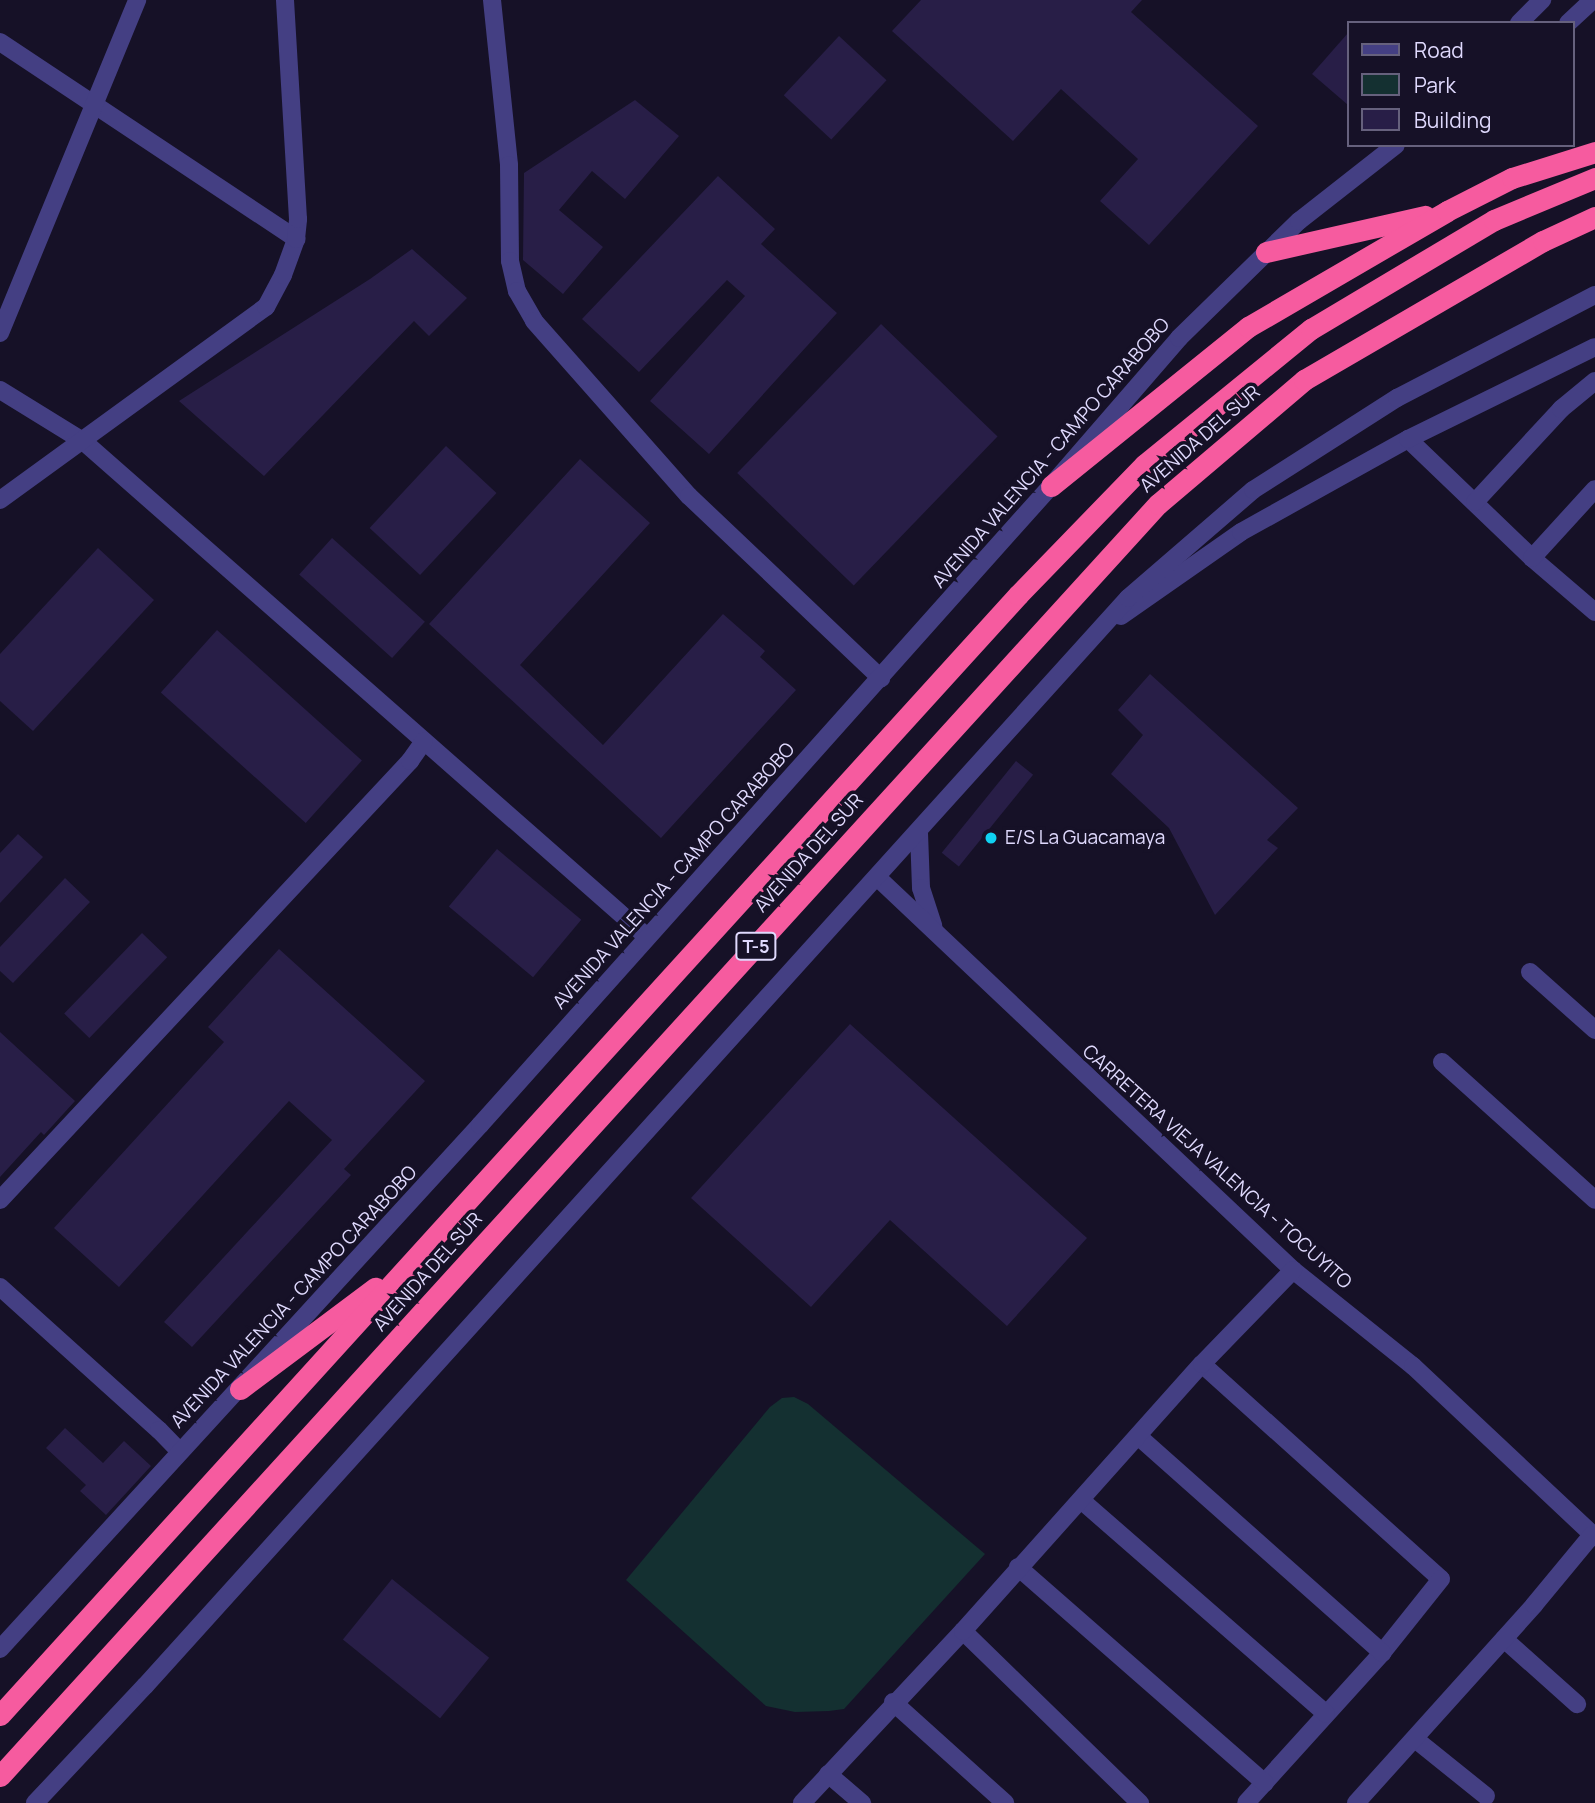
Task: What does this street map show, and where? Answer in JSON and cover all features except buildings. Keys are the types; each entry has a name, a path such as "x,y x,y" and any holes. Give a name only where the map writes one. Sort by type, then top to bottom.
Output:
{"highway":[{"path":"1051,486 1248,327 1447,211 1512,178 1595,152"},
{"name":"AVENIDA DEL SUR","path":"0,1715 1017,595 1144,465 1311,329 1494,220 1595,178"},
{"path":"1266,252 1447,211"},
{"name":"AVENIDA DEL SUR","path":"0,1776 1158,504 1304,380 1543,241 1595,217"},
{"path":"240,1389 416,1257"}],"street":[{"path":"0,333 137,0"},
{"path":"0,500 267,307 283,275 296,239 298,219 285,0"},
{"path":"492,0 509,165 510,261 517,291 534,321 689,496 881,678"},
{"path":"1521,21 1542,0"},
{"path":"1570,21 1593,0"},
{"path":"0,42 296,239"},
{"name":"AVENIDA VALENCIA - CAMPO CARABOBO","path":"0,1649 480,1125 646,936 881,678 1179,338 1298,220 1394,147"},
{"path":"35,1803 163,1666 919,833 988,750 1128,597 1253,490 1397,398 1595,295"},
{"path":"1095,634 1241,532 1408,439 1595,347"},
{"path":"1475,502 1561,409 1595,381"},
{"path":"0,390 83,441 646,936"},
{"path":"1408,439 1532,558 1595,612"},
{"path":"1532,558 1595,489"},
{"path":"0,1200 410,761 424,741"},
{"path":"919,833 921,888 935,930"},
{"name":"CARRETERA VIEJA VALENCIA - TOCUYITO","path":"878,878 1293,1270 1413,1366 1594,1536"},
{"path":"1530,972 1595,1030"},
{"path":"1442,1062 1595,1200"},
{"path":"802,1803 893,1702 963,1631 1202,1364 1293,1270"},
{"path":"0,1287 180,1452"},
{"path":"1202,1364 1441,1579 1382,1653 1246,1803"},
{"path":"1138,1436 1382,1653"},
{"path":"1081,1500 1326,1714"},
{"path":"1356,1803 1594,1536"},
{"path":"1018,1567 1265,1783"},
{"path":"963,1631 1140,1803"},
{"path":"1504,1639 1577,1704"},
{"path":"893,1702 1005,1803"},
{"path":"1415,1739 1486,1796"},
{"path":"828,1774 862,1803"}],"green space":[{"path":"794,1397 808,1404 985,1554 844,1709 795,1712 766,1706 626,1580 770,1407 782,1398"}],"place":[{"name":"E/S La Guacamaya","path":"991,838"}]}
